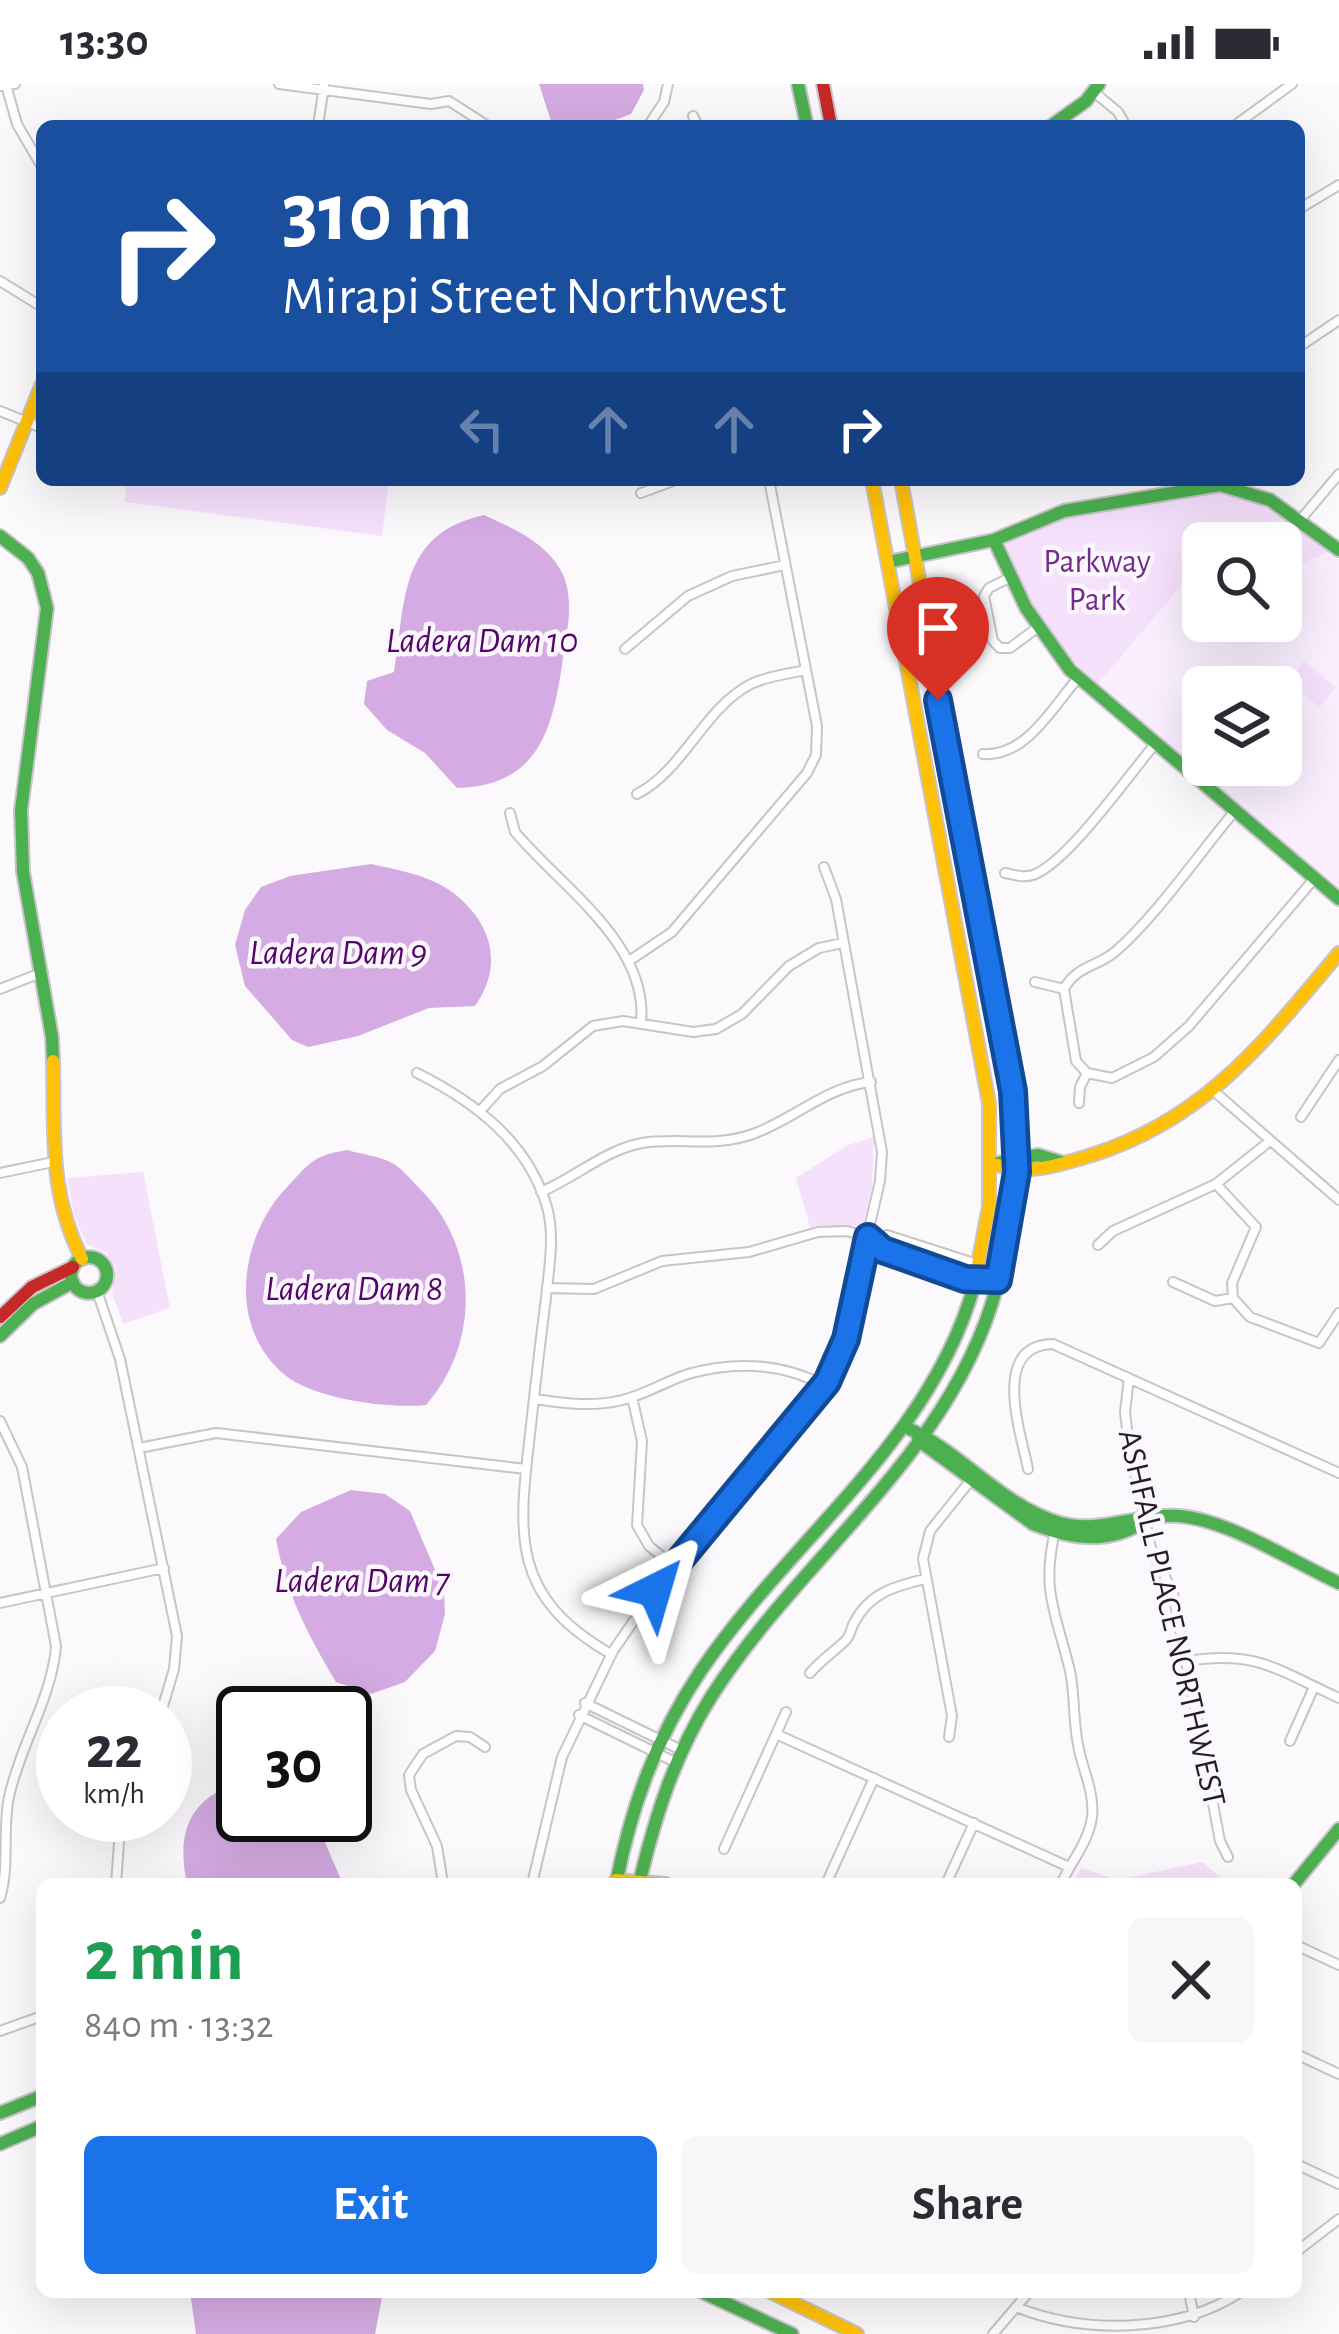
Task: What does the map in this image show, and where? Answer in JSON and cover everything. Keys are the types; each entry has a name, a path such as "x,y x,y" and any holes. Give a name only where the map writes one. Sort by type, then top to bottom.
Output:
{"main road":[{"path":"798,84 806,120"},
{"path":"824,84 830,120"},
{"path":"1059,120 1097,88"},
{"path":"0,488 36,399"},
{"path":"617,1878 626,1829 671,1713 714,1648 905,1426 942,1369 965,1316 986,1236 993,1164 989,1103 873,486"},
{"path":"640,1878 656,1806 676,1755 726,1672 923,1438 976,1344 998,1280 1017,1164 1013,1091 902,486"},
{"path":"887,562 994,540 1064,511 1183,486"},
{"path":"1226,486 1271,498 1339,550"},
{"path":"0,536 28,558 38,573 47,608 21,810 23,872 52,1037 53,1162 64,1223 76,1269 85,1292 97,1291 106,1280 106,1268 97,1259 76,1269 32,1287 0,1317"},
{"path":"994,540 1037,628 1078,678 1339,899"},
{"path":"993,1164 1017,1164 1049,1154 1064,1163 1140,1139 1216,1093 1339,953"},
{"path":"0,1336 19,1313 76,1269"},
{"path":"905,1426 975,1475 1033,1524 1056,1528 1072,1538 1100,1538 1132,1532 1145,1522 1184,1516 1339,1583"},
{"path":"1299,1878 1339,1829"},
{"path":"0,2113 36,2098"},
{"path":"0,2144 36,2129"},
{"path":"715,2298 792,2334"},
{"path":"783,2298 857,2334"}],"street":[{"path":"15,84 3,86 16,124 36,156"},
{"path":"279,84 323,86 431,104 448,101 478,120"},
{"path":"652,120 664,102 668,84"},
{"path":"1242,120 1292,84"},
{"path":"319,120 323,86"},
{"path":"1097,88 1123,120"},
{"path":"1305,205 1339,185"},
{"path":"0,281 36,303"},
{"path":"1305,343 1339,320"},
{"path":"0,411 36,426"},
{"path":"1301,518 1339,474"},
{"path":"641,493 660,486"},
{"path":"628,961 672,932 817,755 817,727 770,486"},
{"path":"625,650 688,596 732,576 785,565"},
{"path":"1009,578 984,596 993,641 1000,648 1010,648 1037,628"},
{"path":"637,794 655,785 736,694 759,681 806,670"},
{"path":"983,754 1001,755 1018,745 1078,678"},
{"path":"1005,873 1024,877 1048,867 1155,744"},
{"path":"1234,812 1125,942 1103,960 1080,968 1064,988 1076,1061 1087,1073 1102,1079 1124,1074 1170,1045 1314,879"},
{"path":"510,813 515,832 605,929 628,961 639,991 640,1024"},
{"path":"533,1878 552,1788 579,1714 611,1654 643,1606 825,1386 846,1339 872,1238 882,1152 836,899 824,867"},
{"path":"480,1111 500,1089 542,1066 584,1031 610,1023 693,1032 716,1029 742,1014 800,958 844,943"},
{"path":"0,989 43,972"},
{"path":"1035,982 1064,988"},
{"path":"1301,1117 1339,1060"},
{"path":"417,1073 480,1111 518,1150 542,1192 551,1234 522,1534 532,1572 562,1619 611,1654"},
{"path":"1079,1103 1087,1073"},
{"path":"542,1192 629,1146 704,1144 742,1137 787,1120 832,1090 871,1082"},
{"path":"1216,1093 1339,1201"},
{"path":"1098,1244 1113,1231 1216,1184 1270,1142"},
{"path":"0,1173 53,1162"},
{"path":"1216,1184 1256,1227 1232,1283 1232,1298 1250,1316 1319,1343 1339,1312"},
{"path":"547,1288 594,1289 662,1261 749,1252 818,1232 847,1231 872,1238 887,1234 976,1273"},
{"path":"872,1238 883,1250 998,1280"},
{"path":"1173,1282 1215,1301 1232,1298"},
{"path":"97,1291 114,1335 177,1636 169,1686"},
{"path":"1028,1469 1013,1376 1024,1355 1053,1344 1339,1473"},
{"path":"534,1399 591,1404 632,1397 689,1374 757,1366 788,1369 825,1386"},
{"name":"ASHFALL PLACE NORTHWEST","path":"1129,1378 1125,1412 1145,1522 1172,1594 1220,1841 1228,1857"},
{"path":"632,1397 642,1441 638,1525 649,1546 675,1568"},
{"path":"0,1421 22,1467 56,1646 54,1671 22,1747 8,1802 0,1898"},
{"path":"140,1448 216,1432 526,1469"},
{"path":"950,1737 952,1716 923,1559 930,1532 975,1475"},
{"path":"1056,1528 1047,1569 1051,1613 1070,1670 1074,1726 1092,1816 1087,1836 1064,1878"},
{"path":"0,1603 164,1568"},
{"path":"810,1672 832,1648 848,1639 855,1620 878,1594 925,1579"},
{"path":"1187,1661 1239,1656 1339,1698"},
{"path":"1290,1742 1313,1687"},
{"path":"585,1702 676,1755"},
{"path":"724,1849 786,1712"},
{"path":"579,1714 657,1745"},
{"path":"776,1734 1069,1867"},
{"path":"442,1878 437,1846 411,1790 409,1775 423,1754 457,1736 470,1737 485,1747"},
{"path":"829,1878 874,1778"},
{"path":"949,1878 974,1822"},
{"path":"116,1878 119,1842"},
{"path":"1302,1948 1339,1965"},
{"path":"0,2031 36,2018"},
{"path":"1302,2057 1339,2074"},
{"path":"1302,2167 1339,2184"},
{"path":"1302,2247 1339,2219"},
{"path":"993,2334 1024,2298"},
{"path":"1190,2298 1194,2317"},
{"path":"1016,2307 1035,2319 1075,2331 1130,2333 1194,2317 1229,2298"}],"shaded area":[{"path":"1330,551 1339,558 1339,888 1217,786 1302,786 1302,666 1182,666 1182,756 1097,685 1182,585 1182,642 1302,642 1302,564"}],"green space":[{"path":"126,486 388,486 382,536 125,502"},
{"name":"Parkway Park","path":"1204,492 1258,502 1292,522 1182,522 1182,585 1097,685 1042,619 1002,543 1069,517"},
{"name":"Parkway Park","path":"1302,529 1330,551 1302,564"},
{"path":"1304,661 1336,688 1319,707 1302,693 1300,666"},
{"path":"874,1137 872,1187 863,1226 810,1227 796,1178 848,1145"},
{"path":"143,1172 170,1308 123,1324 112,1293 116,1268 106,1253 86,1244 67,1178"},
{"path":"1202,1862 1221,1878 1126,1878"},
{"path":"1081,1868 1111,1878 1076,1878"}],"water":[{"path":"539,84 643,84 631,114 612,120 551,120"},
{"name":"Ladera Dam 10","path":"484,515 530,539 558,565 567,586 568,624 555,702 539,746 509,776 457,788 425,753 387,730 364,704 367,681 394,672 405,597 421,555 456,524"},
{"name":"Ladera Dam 9","path":"371,864 433,881 466,904 485,930 489,945 491,960 484,991 475,1006 429,1008 358,1036 308,1047 292,1040 245,986 235,945 245,910 261,887 290,876"},
{"name":"Ladera Dam 8","path":"347,1150 387,1161 406,1174 439,1211 462,1266 466,1295 457,1353 426,1405 373,1404 314,1390 285,1375 266,1355 254,1332 246,1281 259,1230 271,1207 307,1166"},
{"name":"Ladera Dam 7","path":"351,1490 385,1494 410,1511 444,1591 445,1614 435,1651 405,1682 372,1694 372,1686 336,1682 299,1613 276,1539 301,1512"},
{"path":"216,1793 216,1842 325,1842 340,1878 186,1878 184,1848 185,1842 192,1842 192,1818"},
{"path":"191,2298 382,2298 375,2334 196,2334"}],"traffic: fast":[{"path":"798,84 806,120"},
{"path":"1059,120 1086,101 1099,84"},
{"path":"888,562 994,540 1064,511 1214,486"},
{"path":"1223,486 1270,500 1339,550"},
{"path":"0,536 28,558 38,573 47,608 21,810 23,872 53,1061"},
{"path":"994,540 1026,608 1070,670 1339,899"},
{"path":"993,1164 1038,1155 1064,1163"},
{"path":"89,1257 101,1263 107,1275 101,1287 89,1293 77,1287 71,1275 77,1263 89,1257"},
{"path":"0,1336 33,1304 73,1282"},
{"path":"617,1878 647,1774 684,1697 735,1624 891,1443 953,1342 974,1286"},
{"path":"641,1878 667,1788 711,1697 787,1597 871,1502 946,1402 975,1346 997,1286"},
{"path":"905,1427 1019,1504 1060,1523 1090,1526 1164,1516 1198,1519 1239,1533 1339,1583"},
{"path":"918,1440 1033,1524 1047,1529 1104,1536 1145,1521"},
{"path":"1299,1878 1339,1829"},
{"path":"0,2113 36,2098"},
{"path":"0,2144 36,2129"},
{"path":"715,2298 792,2334"}],"traffic: slow":[{"path":"0,488 36,399"},
{"path":"873,486 989,1103 989,1206 974,1286"},
{"path":"902,486 1014,1099 1014,1193 997,1286"},
{"path":"993,1164 1019,1169 1055,1166 1132,1140 1168,1121 1230,1074 1339,953"},
{"path":"53,1061 58,1186 82,1259"},
{"path":"783,2298 857,2334"}],"traffic: jam":[{"path":"823,84 830,120"},
{"path":"0,1317 32,1287 73,1267"}],"route":[{"path":"655,1590 837,1366 868,1237 883,1250 965,1279 998,1280 1017,1172 1013,1091 938,700"}]}
